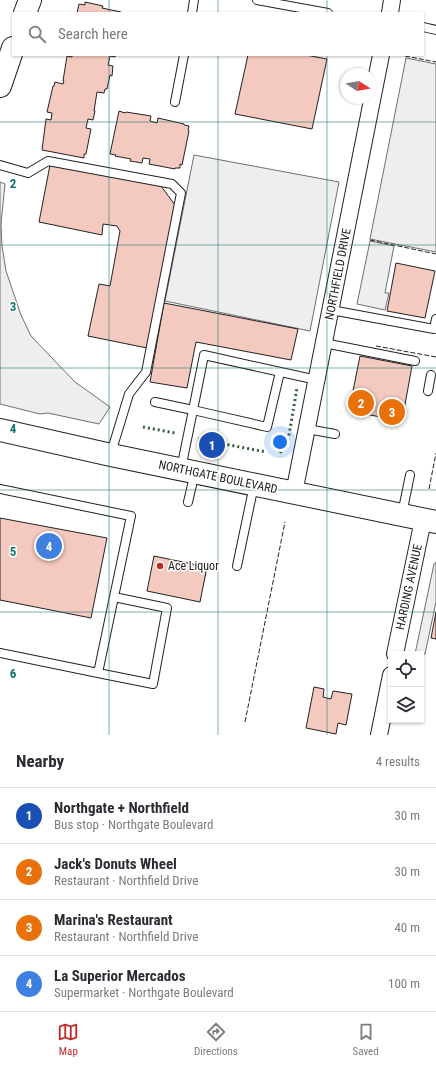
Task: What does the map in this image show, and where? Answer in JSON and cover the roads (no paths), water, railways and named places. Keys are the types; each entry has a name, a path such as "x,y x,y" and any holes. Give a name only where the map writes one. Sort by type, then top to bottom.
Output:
{"main road":[{"path":"25,12 30,0"},
{"path":"0,86 12,51"},
{"name":"NORTHGATE BOULEVARD","path":"0,430 111,455 433,521"}],"street":[{"path":"390,12 392,0"},
{"name":"NORTHFIELD DRIVE","path":"294,493 381,56"},
{"name":"HARDING AVENUE","path":"396,651 433,521"},
{"path":"379,735 389,687"}],"lane":[{"path":"192,12 194,0"},
{"path":"258,0 283,2 324,12"},
{"path":"424,28 436,30"},
{"path":"175,102 184,56"},
{"path":"0,165 28,173 48,160 172,184 181,193 146,372 129,394 111,455"},
{"path":"331,310 434,329 436,319"},
{"path":"324,343 416,361"},
{"path":"188,502 188,470 193,410 204,355 317,380"},
{"path":"155,402 267,428 280,372"},
{"path":"428,391 431,375"},
{"path":"307,429 335,434"},
{"path":"402,515 410,476"},
{"path":"237,566 254,485"},
{"path":"0,489 132,516 98,673"},
{"path":"0,653 153,684 167,608 114,597"}],"place":[{"name":"Jack's Donuts Wheel","path":"361,403"},
{"name":"Marina's Restaurant","path":"392,412"},
{"name":"Northgate + Northfield","path":"212,445"},
{"name":"La Superior Mercados","path":"49,546"},
{"name":"Ace Liquor","path":"160,566"}]}
